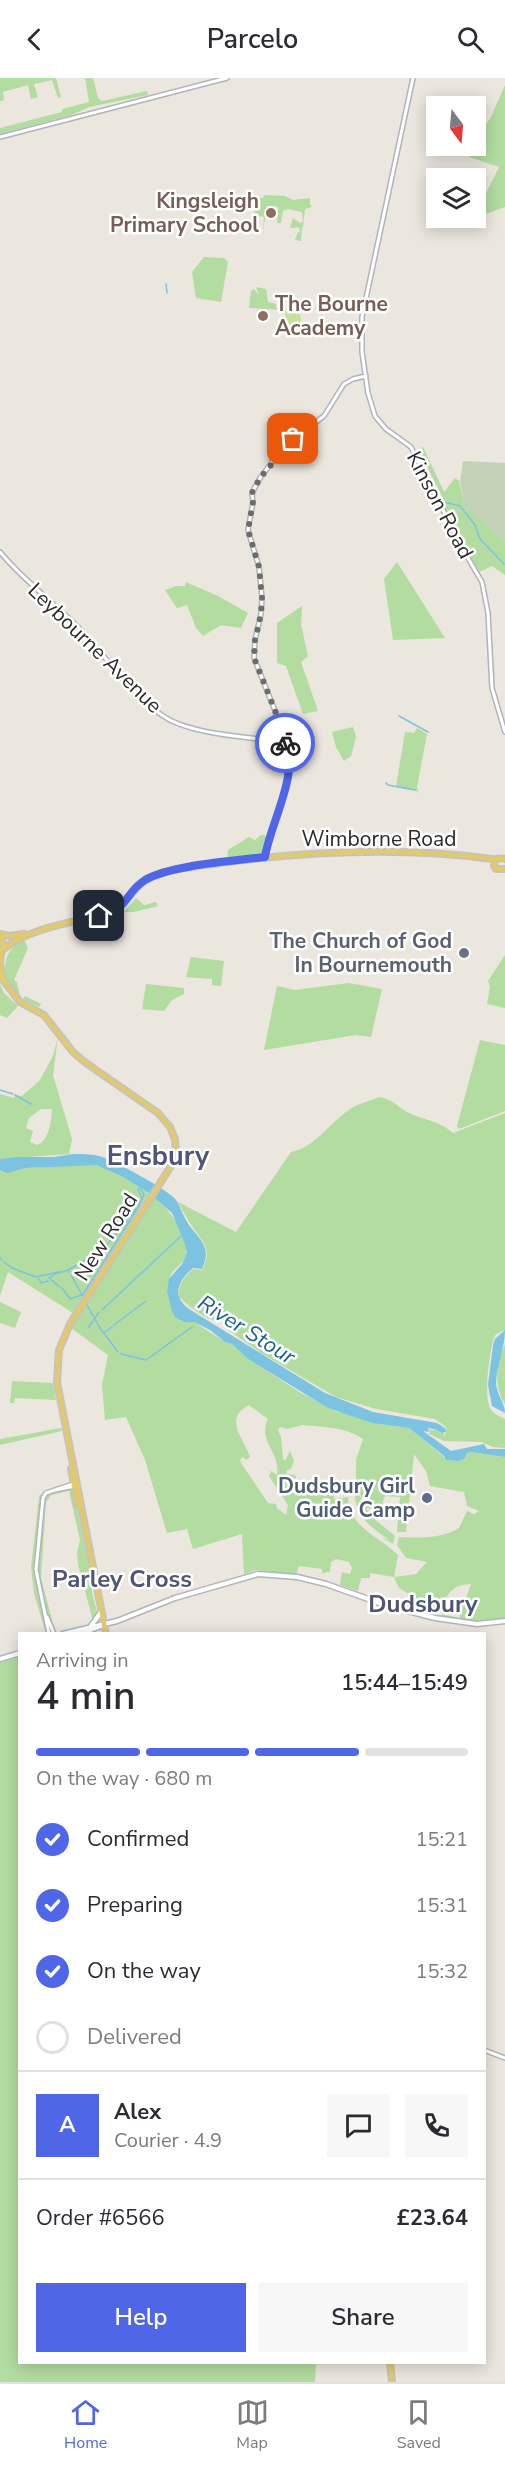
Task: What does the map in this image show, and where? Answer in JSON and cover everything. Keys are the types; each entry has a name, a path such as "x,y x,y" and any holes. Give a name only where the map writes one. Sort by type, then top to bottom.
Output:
{"main road":[{"name":"Wimborne Road","path":"0,935 29,934 110,913 120,908 139,885 154,876 203,866 265,857 333,853 418,853 484,857 495,860"},
{"path":"505,858 495,860 494,866 496,869 505,869"},
{"name":"Wimborne Road","path":"1,952 11,942 29,934"},
{"path":"0,935 3,944 0,964 5,983"},
{"name":"New Road","path":"0,976 20,1002 44,1015 73,1052 158,1113 170,1127 175,1139 176,1153 173,1163 70,1324 63,1338 57,1363 57,1382 75,1485 105,1624"},
{"name":"New Road","path":"92,1563 105,1617 106,1632"},
{"path":"71,1632 117,1621 175,1598 258,1574 274,1574 326,1584 386,1605 435,1618 477,1624 505,1621"},
{"path":"87,1628 101,1612"},
{"path":"105,1617 110,1621 117,1621"},
{"path":"85,1632 105,1624"},
{"path":"0,1659 18,1654"},
{"path":"390,2364 392,2382"}],"street":[{"path":"0,136 228,78"},
{"name":"Kinson Road","path":"413,78 362,317 361,344 375,416 386,429 411,447 462,548 482,582 488,613 492,687 505,732"},
{"path":"265,857 269,836 287,779 289,764 286,745 282,741 271,740 276,713 256,668 254,652 262,598 259,567 248,530 253,502 252,493 260,478 286,446 324,416 341,387 353,378 366,376"},
{"name":"Leybourne Avenue","path":"0,552 20,576 80,629 136,692 168,719 217,733 271,740"},
{"path":"53,1632 38,1590 36,1570 43,1498 46,1493 75,1485"},
{"path":"46,1616 49,1632"},
{"path":"486,2051 505,2058"}],"green space":[{"path":"0,78 56,78 61,97 58,98 52,80 34,84 38,97 31,99 28,85 3,92 4,100 0,101"},
{"path":"85,78 93,78 98,98 102,101 147,91 148,95 89,107 72,115 0,134 0,128 62,112 62,109 89,102"},
{"path":"505,85 505,207 486,214 486,194 499,167 469,157 486,156 486,124"},
{"path":"264,195 285,196 293,200 310,198 312,207 305,209 301,241 295,240 298,232 300,233 299,227 290,228 293,218 300,223 303,222 302,212 288,209 283,211 281,223 277,223 278,207 267,206 263,232 264,217 254,215 256,197 263,198"},
{"path":"204,257 224,258 228,262 221,302 196,298 192,272"},
{"path":"256,287 266,289 268,302 276,304 276,308 285,310 249,308 251,291 254,289 259,295"},
{"path":"300,309 302,335 287,336 285,310"},
{"path":"423,447 444,492 455,478 459,481 465,506 505,542 505,575 492,566 477,573 438,500 441,501 442,496 418,449"},
{"path":"463,461 505,463 505,542 465,507 460,482"},
{"path":"397,562 445,638 393,640 384,579"},
{"path":"186,582 248,613 241,628 221,625 203,636 196,628 187,605 177,608 165,590 185,586"},
{"path":"302,606 301,624 308,656 301,662 318,711 303,714 286,666 277,663 277,623"},
{"path":"353,727 356,737 351,756 344,761 336,747 332,732"},
{"path":"417,728 427,734 417,787 419,794 417,791 396,787 405,732 414,733"},
{"path":"261,835 269,836 265,857 227,862 228,850 249,837 255,840"},
{"path":"136,898 144,905 156,902 158,906 124,912"},
{"path":"24,939 28,948 14,980 17,982 20,997 23,999 25,996 41,1004 39,1007 18,997 8,982 6,973 5,965 10,950"},
{"path":"505,955 505,1008 487,1004 490,986 488,981"},
{"path":"191,957 224,961 221,986 212,985 212,979 186,977"},
{"path":"349,983 382,989 371,1037 356,1035 264,1050 277,986 295,990"},
{"path":"0,984 4,993 18,1006 7,1018 0,1015"},
{"path":"146,984 184,988 184,994 172,1000 164,1011 142,1009"},
{"path":"58,1037 53,1075 72,1139 69,1154 0,1159 0,1094 14,1098 16,1095 22,1096 40,1080 53,1056","holes":["41,1109 52,1109 45,1139 37,1145 30,1142 33,1131 26,1128 29,1118"]},
{"path":"480,1040 505,1045 505,1111 459,1129 457,1126"},
{"path":"379,1097 393,1102 409,1113 443,1126 453,1133 505,1113 505,1330 496,1334 493,1340 487,1387 492,1411 505,1419 505,1448 493,1447 481,1442 444,1441 427,1433 430,1433 429,1429 438,1431 445,1437 446,1427 435,1419 376,1409 336,1397 261,1353 224,1327 226,1324 204,1316 179,1297 182,1282 193,1269 202,1270 207,1255 205,1245 178,1202 236,1232 291,1152 308,1145 352,1108"},
{"path":"64,1165 96,1165 123,1177 149,1193 73,1313 8,1272 0,1296 0,1170 11,1171"},
{"path":"153,1196 171,1214 185,1240 186,1255 171,1274 167,1291 194,1322 232,1344 248,1359 301,1393 337,1412 350,1414 372,1423 409,1428 446,1460 458,1461 471,1452 505,1457 505,1619 480,1622 441,1618 442,1614 459,1618 471,1584 455,1588 448,1595 440,1611 429,1615 414,1611 414,1597 399,1588 394,1577 370,1573 370,1578 361,1578 358,1591 340,1585 342,1572 350,1574 352,1568 349,1562 336,1559 331,1562 330,1572 322,1573 322,1569 299,1566 296,1575 256,1570 244,1574 242,1534 193,1549 187,1529 167,1533 145,1460 126,1417 105,1420 102,1385 108,1355 71,1328","holes":["249,1405 268,1419 265,1434 277,1467 277,1475 271,1471 269,1476 288,1505 286,1515 277,1508 276,1504 268,1503 241,1463 240,1460 243,1457 246,1460 250,1457 236,1422 241,1410","302,1425 334,1428 363,1439 356,1460 356,1489 366,1508 374,1509 382,1504 385,1496 400,1497 397,1532 406,1532 414,1454 426,1471 430,1486 464,1492 467,1506 479,1511 474,1514 467,1511 459,1528 452,1532 437,1536 399,1537 397,1545 406,1558 427,1562 416,1574 394,1577 398,1555 360,1524 354,1517 348,1497 334,1499 334,1492 319,1488 292,1493 286,1484 287,1481 296,1478 295,1475 287,1474 286,1471 291,1469 294,1461 290,1451 285,1461 283,1459 278,1430 280,1427 287,1429"]},
{"path":"0,1302 21,1312 15,1328 0,1323"},
{"path":"505,1345 505,1404 501,1398 497,1374 499,1359"},
{"path":"12,1381 53,1383 56,1400 15,1398 14,1403 10,1403"},
{"path":"61,1428 62,1431 0,1445 0,1439"},
{"path":"73,1487 97,1612 93,1621 78,1564 77,1553 80,1540 69,1491 51,1495 46,1502 41,1578 55,1631 53,1632 47,1617 48,1631 45,1631 34,1593 31,1567 39,1498 40,1494 44,1496 46,1493"},
{"path":"357,1494 370,1514 395,1536 393,1544 381,1537 390,1540 366,1522 358,1510 355,1495"},
{"path":"18,1656 18,2364 316,2364 315,2382 0,2382 0,1662"}],"water":[{"path":"89,1154 112,1161 154,1184 176,1200 187,1222 204,1245 206,1255 202,1269 193,1268 180,1283 178,1294 183,1304 189,1309 325,1393 373,1412 437,1423 445,1428 446,1432 443,1432 445,1436 433,1429 428,1428 429,1432 423,1431 451,1451 484,1444 487,1449 505,1449 505,1457 471,1452 458,1461 446,1460 409,1428 372,1423 328,1408 248,1359 232,1344 225,1342 210,1330 194,1322 185,1322 176,1318 167,1291 169,1279 182,1264 187,1253 172,1213 149,1193 123,1177 96,1165 26,1168 7,1173 0,1170 0,1159"},
{"path":"505,1330 496,1382 505,1413 492,1406 488,1385 493,1345 495,1339"}],"waterway":[{"path":"166,284 167,293"},
{"path":"444,502 460,506 475,525 480,539 504,564"},
{"path":"399,716 428,732"},
{"path":"388,785 415,790"},
{"path":"0,1090 13,1094"},
{"path":"15,1095 31,1104"},
{"path":"138,1206 142,1198 139,1188"},
{"path":"82,1296 139,1206 144,1195 141,1189"},
{"path":"69,1272 68,1270 102,1251 136,1209"},
{"path":"102,1310 181,1236"},
{"path":"4,1262 12,1268 36,1277 59,1272"},
{"path":"60,1287 49,1278 68,1270"},
{"path":"71,1275 82,1295"},
{"path":"39,1279 41,1283 48,1281"},
{"path":"62,1288 70,1299 81,1295"},
{"path":"114,1325 146,1301"},
{"path":"87,1305 100,1328 118,1352"},
{"path":"88,1328 99,1312"},
{"path":"105,1332 112,1327"},
{"path":"121,1354 146,1360 192,1327"}],"way so far":[{"path":"285,743 271,740 276,713 255,662 255,635 261,614 262,598 259,567 248,530 253,502 252,493 260,478 293,439"}],"place":[{"name":"Kingsleigh Primary School","path":"271,213"},
{"name":"The Bourne Academy","path":"263,316"},
{"name":"The Church of God In Bournemouth","path":"464,953"},
{"name":"Dudsbury Girl Guide Camp","path":"427,1498"}],"district":[{"name":"Ensbury","path":"158,1156"},
{"name":"Parley Cross","path":"122,1579"},
{"name":"Dudsbury","path":"423,1604"}],"route":[{"path":"99,916 120,908 139,885 154,876 265,857 269,836 288,775 289,753 285,743"}],"water label":[{"name":"River Stour","path":"247,1329"}]}
